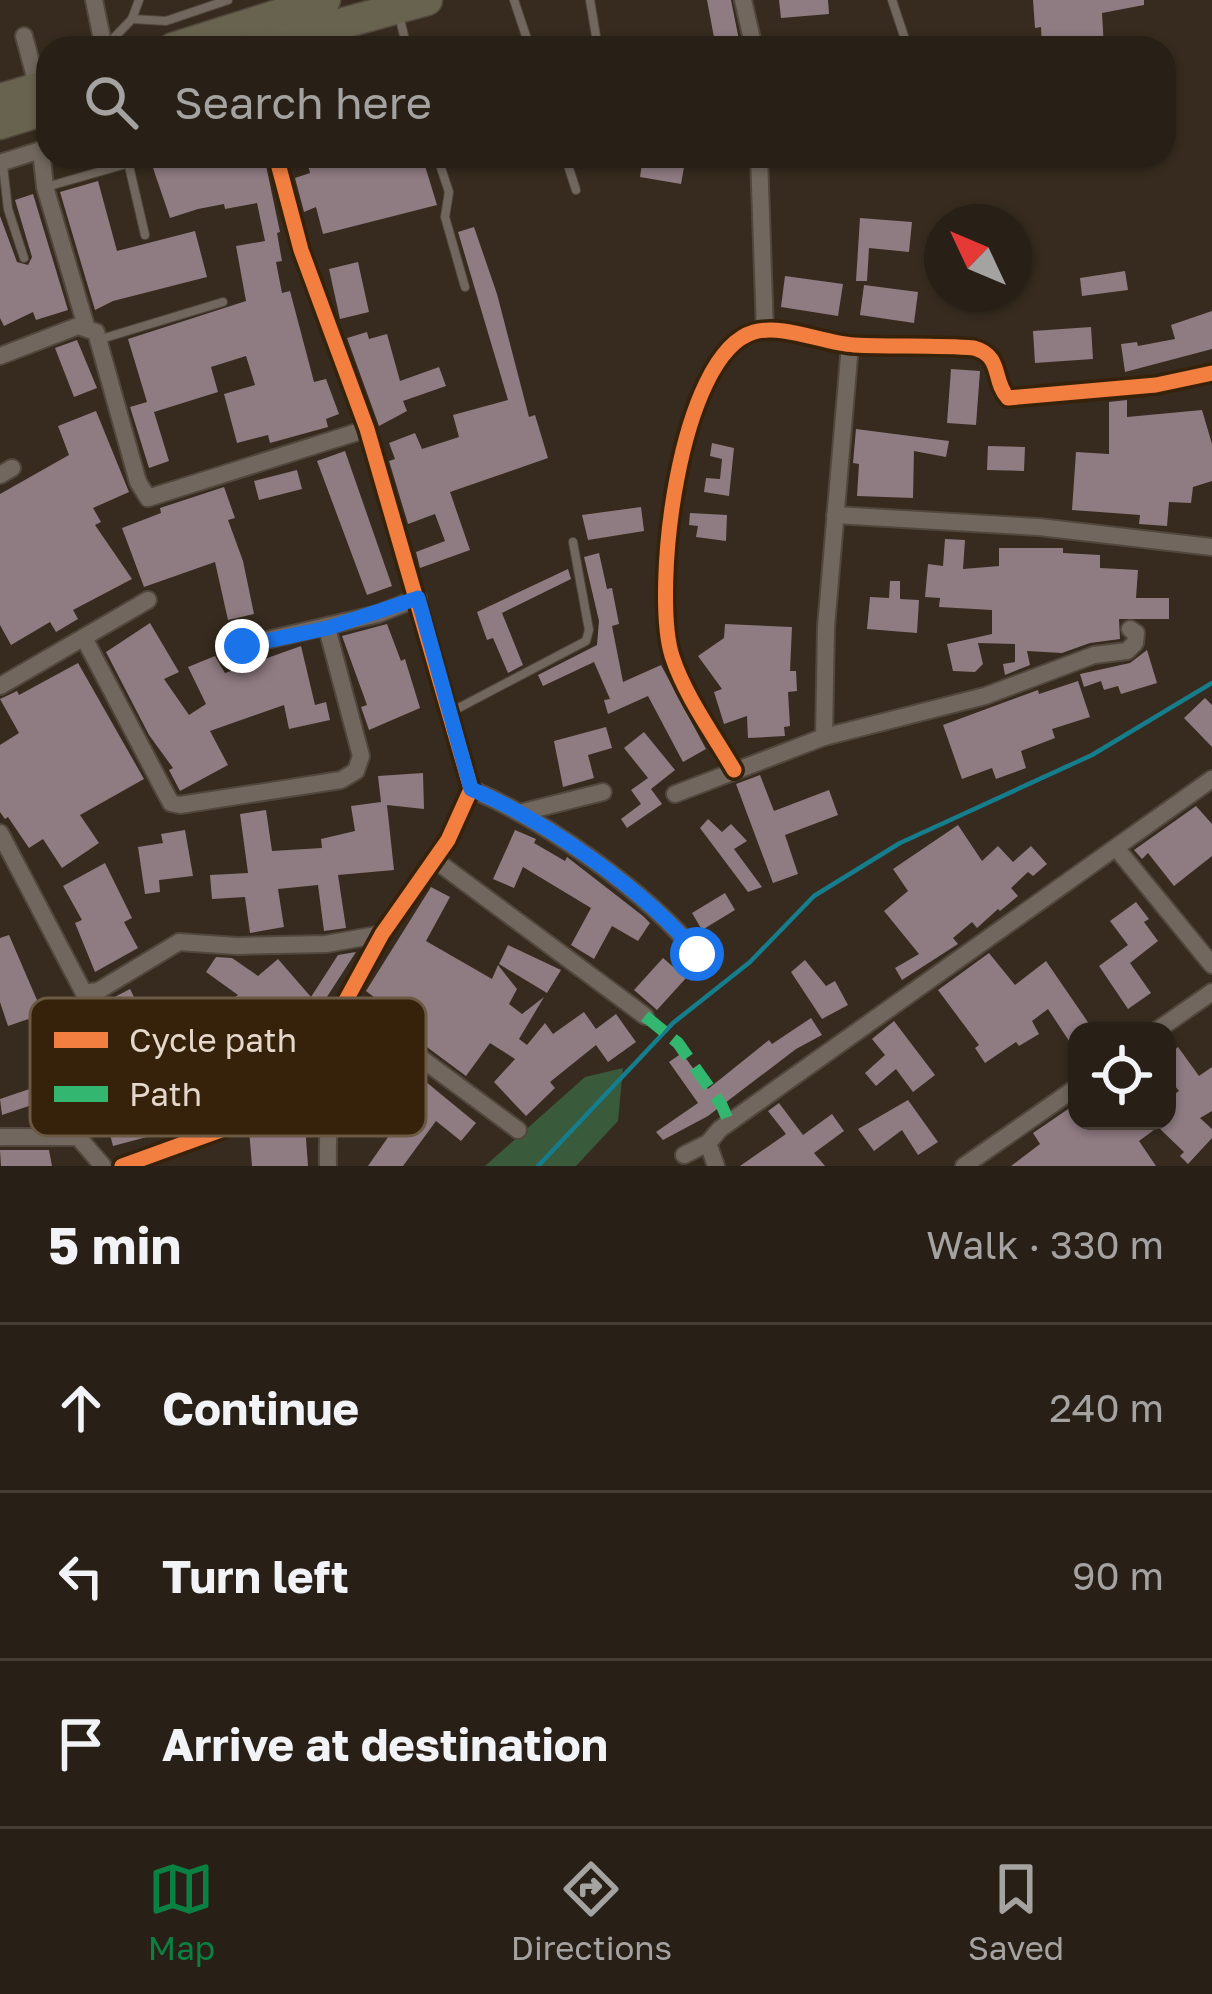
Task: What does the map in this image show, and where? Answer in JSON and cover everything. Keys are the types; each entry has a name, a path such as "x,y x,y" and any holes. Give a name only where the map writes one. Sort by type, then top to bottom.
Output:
{"highway":[{"path":"186,36 210,15 331,25 427,0"},
{"path":"0,99 36,95"},
{"path":"0,124 36,100"}],"street":[{"path":"94,0 102,36"},
{"path":"743,0 751,36"},
{"path":"24,36 36,69"},
{"path":"1,163 36,152"},
{"path":"44,168 45,187 86,326 100,339 138,482 148,498 367,429"},
{"path":"279,168 301,250 367,429 471,789 436,860 382,934 347,998"},
{"path":"759,168 765,331"},
{"path":"0,356 64,329 86,326"},
{"path":"734,770 672,655 665,610 682,452 706,380 737,340 765,331 850,345 988,352 1008,398 1156,385 1212,373"},
{"path":"824,737 826,627 850,345"},
{"path":"835,515 1039,527 1212,547"},
{"path":"242,646 328,628 418,598"},
{"path":"0,686 148,600"},
{"path":"84,638 169,799 180,805 341,780 356,770 361,756 328,628"},
{"path":"675,794 824,737 985,696 1094,655 1127,651 1135,643 1136,633 1130,628"},
{"path":"684,1155 708,1143 720,1129 1212,779"},
{"path":"471,789 523,812 673,924 697,954"},
{"path":"523,812 603,792"},
{"path":"0,833 84,993 98,991 179,942 326,944 382,934"},
{"path":"1118,849 1212,965"},
{"path":"436,860 645,1016"},
{"path":"1169,1022 1212,992"},
{"path":"426,1062 518,1130"},
{"path":"964,1166 1068,1093"},
{"path":"122,1166 206,1136"},
{"path":"328,1166 329,1136"},
{"path":"0,1137 78,1137 104,1166"},
{"path":"708,1143 716,1166"}],"lane":[{"path":"119,36 139,0"},
{"path":"132,19 166,21 210,15 228,0"},
{"path":"514,0 526,36"},
{"path":"590,0 596,36"},
{"path":"892,0 904,36"},
{"path":"397,8 404,36"},
{"path":"1,163 8,209 25,257"},
{"path":"45,187 121,168"},
{"path":"129,168 145,235"},
{"path":"441,168 449,192 445,217 465,287"},
{"path":"569,168 576,190"},
{"path":"100,339 223,302"},
{"path":"450,713 586,641 589,630 573,542"}],"green space":[{"path":"623,1068 618,1121 576,1166 485,1166 585,1077"}],"building":[{"path":"707,0 731,0 738,36 714,36"},
{"path":"779,0 828,0 829,14 781,18"},
{"path":"1033,0 1144,0 1144,5 1102,13 1103,36 1041,36 1041,27 1035,28"},
{"path":"153,168 267,168 280,232 282,261 276,262 282,293 290,291 314,382 326,379 339,414 326,419 328,427 270,443 268,435 237,443 224,394 255,385 246,356 211,367 218,392 154,412 169,461 149,468 130,407 147,402 128,339 246,301 236,246 265,241 257,203 225,209 224,204 170,218"},
{"path":"309,168 426,168 437,205 323,234 316,207 304,212 295,178 310,173"},
{"path":"641,168 684,168 681,184 640,177"},
{"path":"98,181 117,251 195,231 207,277 95,310 60,192"},
{"path":"33,194 68,310 36,320 33,312 4,326 0,318 0,216 17,262 28,265 32,257 15,200"},
{"path":"860,218 912,222 909,252 869,248 867,281 856,281"},
{"path":"474,227 529,417 535,415 548,458 450,492 470,550 420,568 416,552 445,541 435,514 408,524 389,461 395,459 389,443 415,433 422,449 459,437 453,415 508,400 458,232"},
{"path":"358,262 369,312 340,319 329,269"},
{"path":"1125,271 1128,290 1082,296 1080,278"},
{"path":"785,276 843,284 838,316 781,307"},
{"path":"864,285 918,292 914,323 860,315"},
{"path":"1212,311 1212,349 1125,372 1121,344 1175,339 1171,325"},
{"path":"1091,327 1093,359 1035,363 1033,331"},
{"path":"367,332 369,339 387,334 400,381 439,367 446,386 403,401 407,411 379,426 347,338"},
{"path":"77,340 97,388 74,397 55,348"},
{"path":"951,369 980,371 976,425 947,423"},
{"path":"1127,400 1127,417 1202,410 1212,444 1212,481 1193,487 1191,503 1169,502 1167,526 1139,524 1140,515 1072,510 1076,452 1109,454 1109,402"},
{"path":"96,411 129,492 93,508 101,522 95,525 132,579 73,610 78,619 56,632 50,622 11,645 0,625 0,494 69,455 58,426"},
{"path":"856,429 949,441 946,457 914,451 913,498 857,496"},
{"path":"712,443 734,448 729,496 704,492 706,478 720,479 722,459 710,456"},
{"path":"988,446 1025,447 1024,471 987,470"},
{"path":"345,451 392,586 367,595 317,461"},
{"path":"297,470 302,489 259,500 254,481"},
{"path":"224,487 235,518 228,520 254,614 228,620 215,562 144,587 122,528 161,513 160,508"},
{"path":"641,507 644,531 588,540 582,515"},
{"path":"690,513 727,515 726,541 696,537 698,526 689,525"},
{"path":"945,539 965,540 963,569 999,566 999,548 1063,548 1063,553 1100,555 1100,568 1138,570 1136,598 1169,598 1169,619 1119,619 1120,639 1062,653 1027,651 1030,665 1005,675 1003,664 1015,662 1015,644 978,643 983,664 975,672 953,671 947,644 992,634 992,610 939,607 940,598 925,597 928,564 943,566"},
{"path":"599,553 619,624 612,626 623,682 661,665 706,749 683,762 648,696 608,714 604,700 610,699 594,662 543,686 538,675 597,645 599,621 584,557"},
{"path":"568,569 571,579 502,613 523,665 508,673 493,638 487,640 477,612"},
{"path":"890,581 900,581 900,599 919,600 917,633 867,629 870,597 889,598"},
{"path":"150,623 179,672 164,679 189,715 206,704 188,667 215,656 225,673 301,646 315,705 326,702 330,720 289,729 284,705 210,731 228,765 180,791 169,770 173,768 149,735 106,652"},
{"path":"387,624 401,661 405,659 420,708 369,730 361,707 367,705 342,636"},
{"path":"725,624 792,627 790,671 796,671 797,691 788,692 790,726 784,727 785,736 748,738 747,716 724,724 714,692 722,689 698,656 724,638"},
{"path":"1147,650 1157,683 1121,694 1118,686 1104,690 1101,681 1084,687 1080,674 1130,663"},
{"path":"78,663 144,779 80,815 99,843 62,868 43,839 29,848 0,812 0,745 19,733 0,699 17,691 19,695"},
{"path":"1078,681 1090,717 1052,729 1055,738 1021,751 1026,768 996,779 992,768 962,779 943,725 1038,690 1039,694"},
{"path":"1205,698 1212,705 1212,747 1184,718"},
{"path":"606,727 612,748 588,755 594,778 563,787 554,741"},
{"path":"644,732 675,770 651,789 662,804 627,828 621,819 641,804 631,790 648,778 624,748"},
{"path":"423,773 424,809 387,805 394,870 338,875 346,928 324,931 318,885 278,889 284,927 250,933 245,897 212,899 210,875 248,873 240,814 266,810 272,851 322,848 321,839 355,831 351,806 381,802 378,776"},
{"path":"760,775 774,811 829,790 838,815 785,835 798,874 773,883 736,784"},
{"path":"1196,806 1212,824 1212,856 1174,886 1148,853 1142,859 1134,850"},
{"path":"708,819 722,832 731,824 747,841 734,849 762,887 748,892 700,828"},
{"path":"958,825 982,861 998,846 1013,862 1031,846 1047,864 1033,876 1028,872 1011,888 1018,896 1000,911 977,928 972,922 953,938 958,944 902,980 895,968 919,954 884,911 908,891 893,869"},
{"path":"185,830 193,876 159,880 160,892 145,894 138,847 163,843 161,834"},
{"path":"515,830 565,861 567,857 643,916 650,923 638,941 612,926 594,959 571,945 591,908 523,867 514,888 493,879"},
{"path":"105,863 132,918 124,922 138,948 95,972 75,923 82,920 63,886"},
{"path":"431,887 450,897 426,941 492,979 498,965 517,989 509,1004 522,1014 544,997 519,1039 527,1045 545,1023 553,1034 584,1012 596,1029 616,1014 636,1042 608,1062 596,1045 550,1082 555,1088 526,1116 494,1082 515,1059 490,1043 466,1076 426,1046 426,998 375,998 366,991"},
{"path":"725,893 735,910 702,930 692,913"},
{"path":"1136,902 1158,941 1130,963 1151,993 1128,1009 1099,966 1128,945 1110,921"},
{"path":"9,935 36,998 30,998 30,1018 8,1026 0,1002 0,938"},
{"path":"508,945 561,970 547,993 499,964"},
{"path":"356,952 326,998 234,998 238,995 206,972 216,957 232,958 258,976 278,959 311,997 338,955"},
{"path":"989,953 1015,985 1046,961 1088,1022 1068,1022 1068,1039 1048,1009 1032,1021 1039,1034 1019,1046 1016,1042 985,1063 975,1048 979,1045 938,990"},
{"path":"663,958 686,978 657,1010 634,990"},
{"path":"805,960 826,986 835,981 848,1005 822,1019 791,972"},
{"path":"130,989 134,998 113,998"},
{"path":"811,1018 822,1035 796,1049 708,1116 663,1140 656,1132 698,1103 669,1062 682,1053 708,1089 769,1040 772,1044"},
{"path":"894,1021 935,1075 913,1092 896,1069 876,1086 865,1073 885,1055 872,1039"},
{"path":"1176,1048 1199,1076 1212,1067 1212,1111 1200,1118 1212,1129 1212,1138 1188,1164 1180,1156 1184,1152 1161,1130 1176,1130"},
{"path":"426,1082 476,1123 461,1141 436,1121 426,1135"},
{"path":"30,1089 30,1106 2,1115 0,1099"},
{"path":"908,1100 938,1142 918,1155 902,1130 874,1151 858,1129"},
{"path":"779,1103 803,1135 832,1114 844,1131 814,1153 825,1166 740,1166 786,1134 768,1111"},
{"path":"1068,1109 1068,1130 1154,1130 1139,1141 1156,1166 1011,1166 1040,1144 1033,1133"},
{"path":"110,1136 150,1136 113,1146"},
{"path":"250,1136 306,1136 308,1166 252,1166"},
{"path":"389,1136 425,1136 403,1166 368,1166"},
{"path":"0,1150 49,1150 52,1166 1,1166"}],"waterway":[{"path":"538,1166 673,1023 750,962 814,896 900,843 1092,755 1212,683"}],"marked path":[{"path":"645,1016 678,1043 729,1123"}],"cycle path":[{"path":"279,168 301,250 367,429 471,789 448,840 382,934 347,998"},
{"path":"734,770 672,656 666,581 669,531 689,427 706,383 728,350 765,330 854,345 974,348 989,357 1008,398 1156,385 1212,373"},
{"path":"122,1166 205,1136"}],"route":[{"path":"242,646 328,628 418,598 471,789 523,812 623,884 673,924 697,954"}]}
